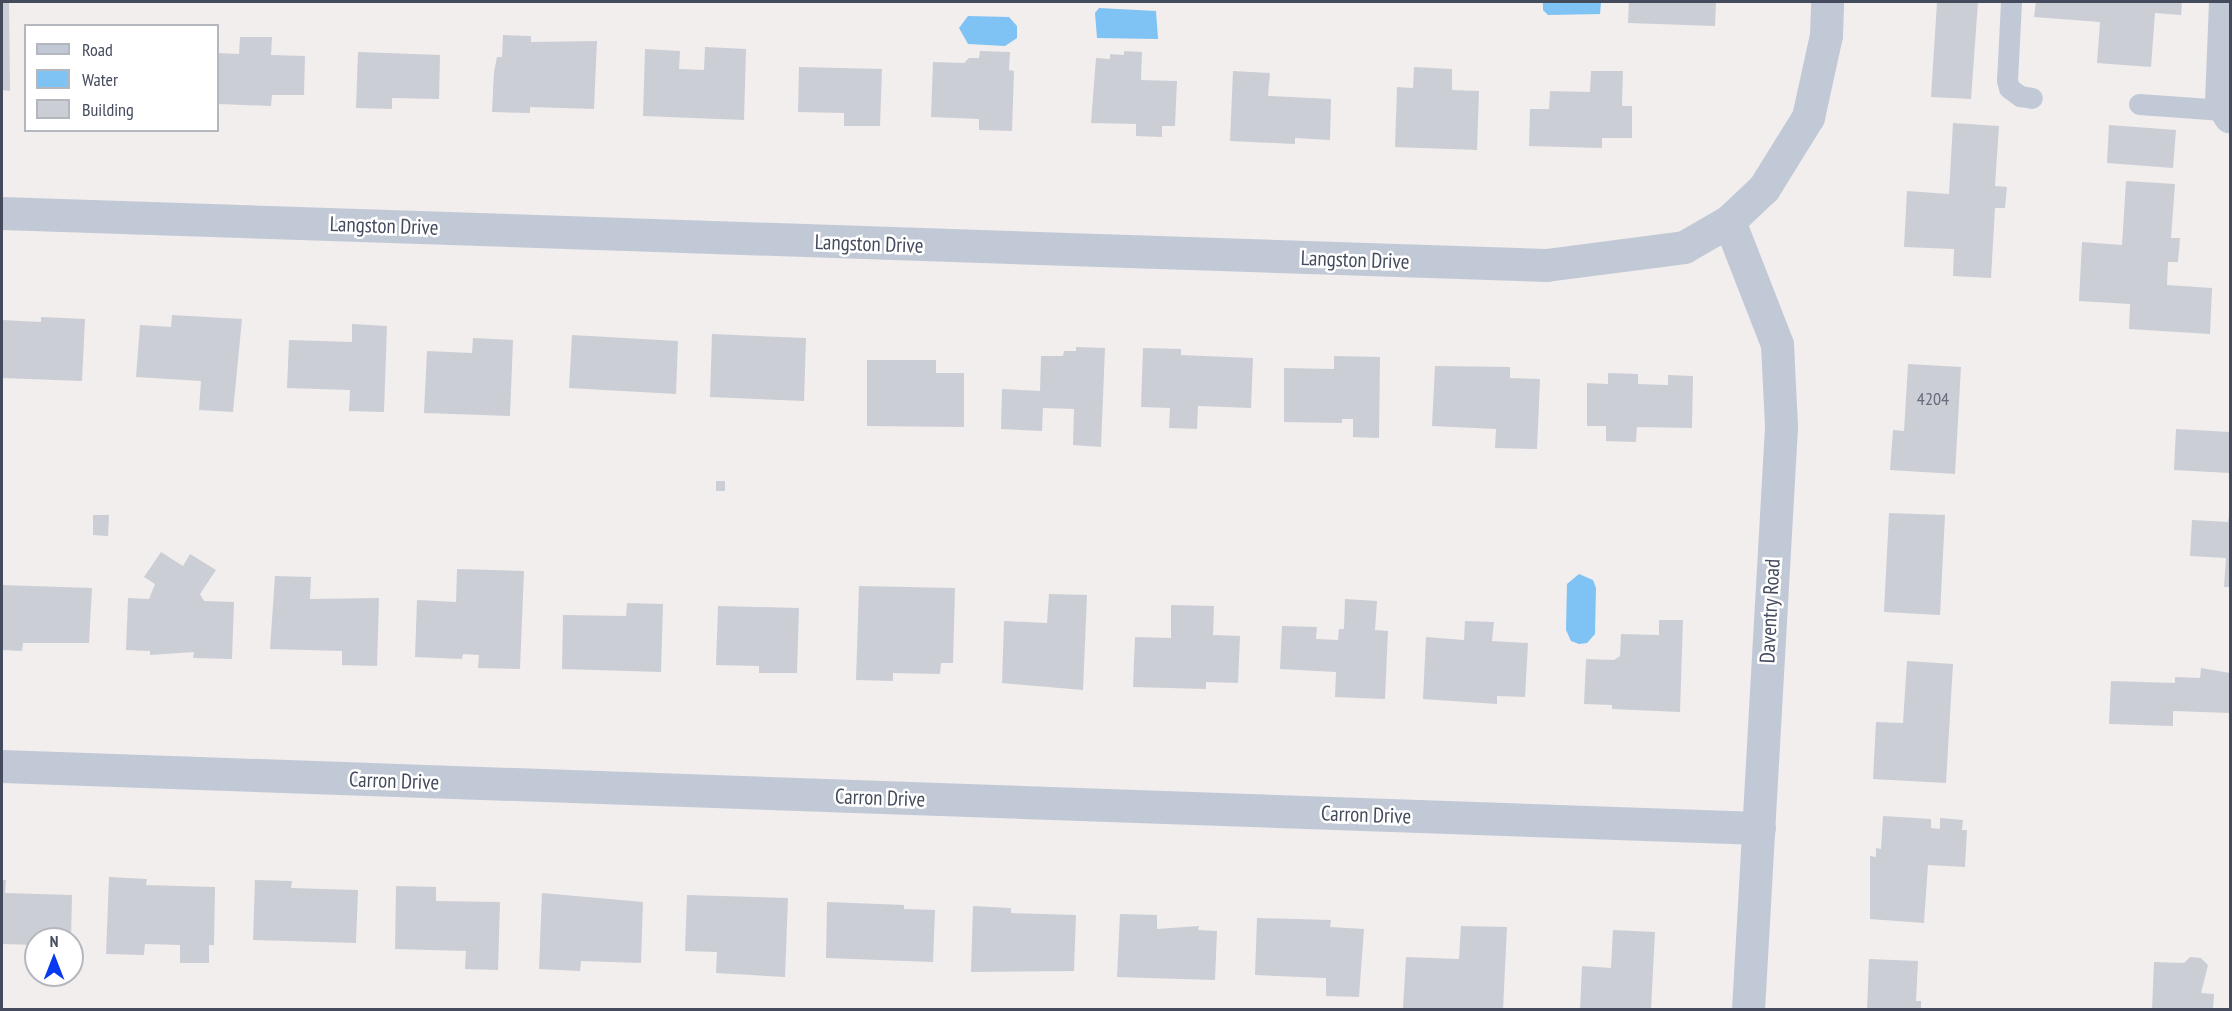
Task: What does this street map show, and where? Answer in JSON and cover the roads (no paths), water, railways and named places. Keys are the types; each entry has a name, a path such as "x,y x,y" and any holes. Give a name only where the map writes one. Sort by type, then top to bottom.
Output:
{"street":[{"name":"Langston Drive","path":"2,213 1546,265 1684,246 1729,221 1764,188 1808,117 1826,35 1827,2"},
{"path":"2225,2 2227,113"},
{"name":"Daventry Road","path":"1729,221 1777,344 1780,427 1748,1010"},
{"name":"Carron Drive","path":"2,766 1759,828"}],"lane":[{"path":"2011,2 2007,80 2009,88 2020,96 2032,98"},
{"path":"2139,104 2227,113"}],"water":[{"path":"1543,2 1601,2 1600,14 1548,15 1543,10"},
{"path":"1099,8 1156,11 1158,39 1097,38 1095,13"},
{"path":"968,16 1009,17 1017,26 1017,38 1005,46 968,44 959,28"},
{"path":"1579,574 1593,580 1596,588 1595,634 1587,643 1579,644 1571,641 1566,630 1567,584"}]}
